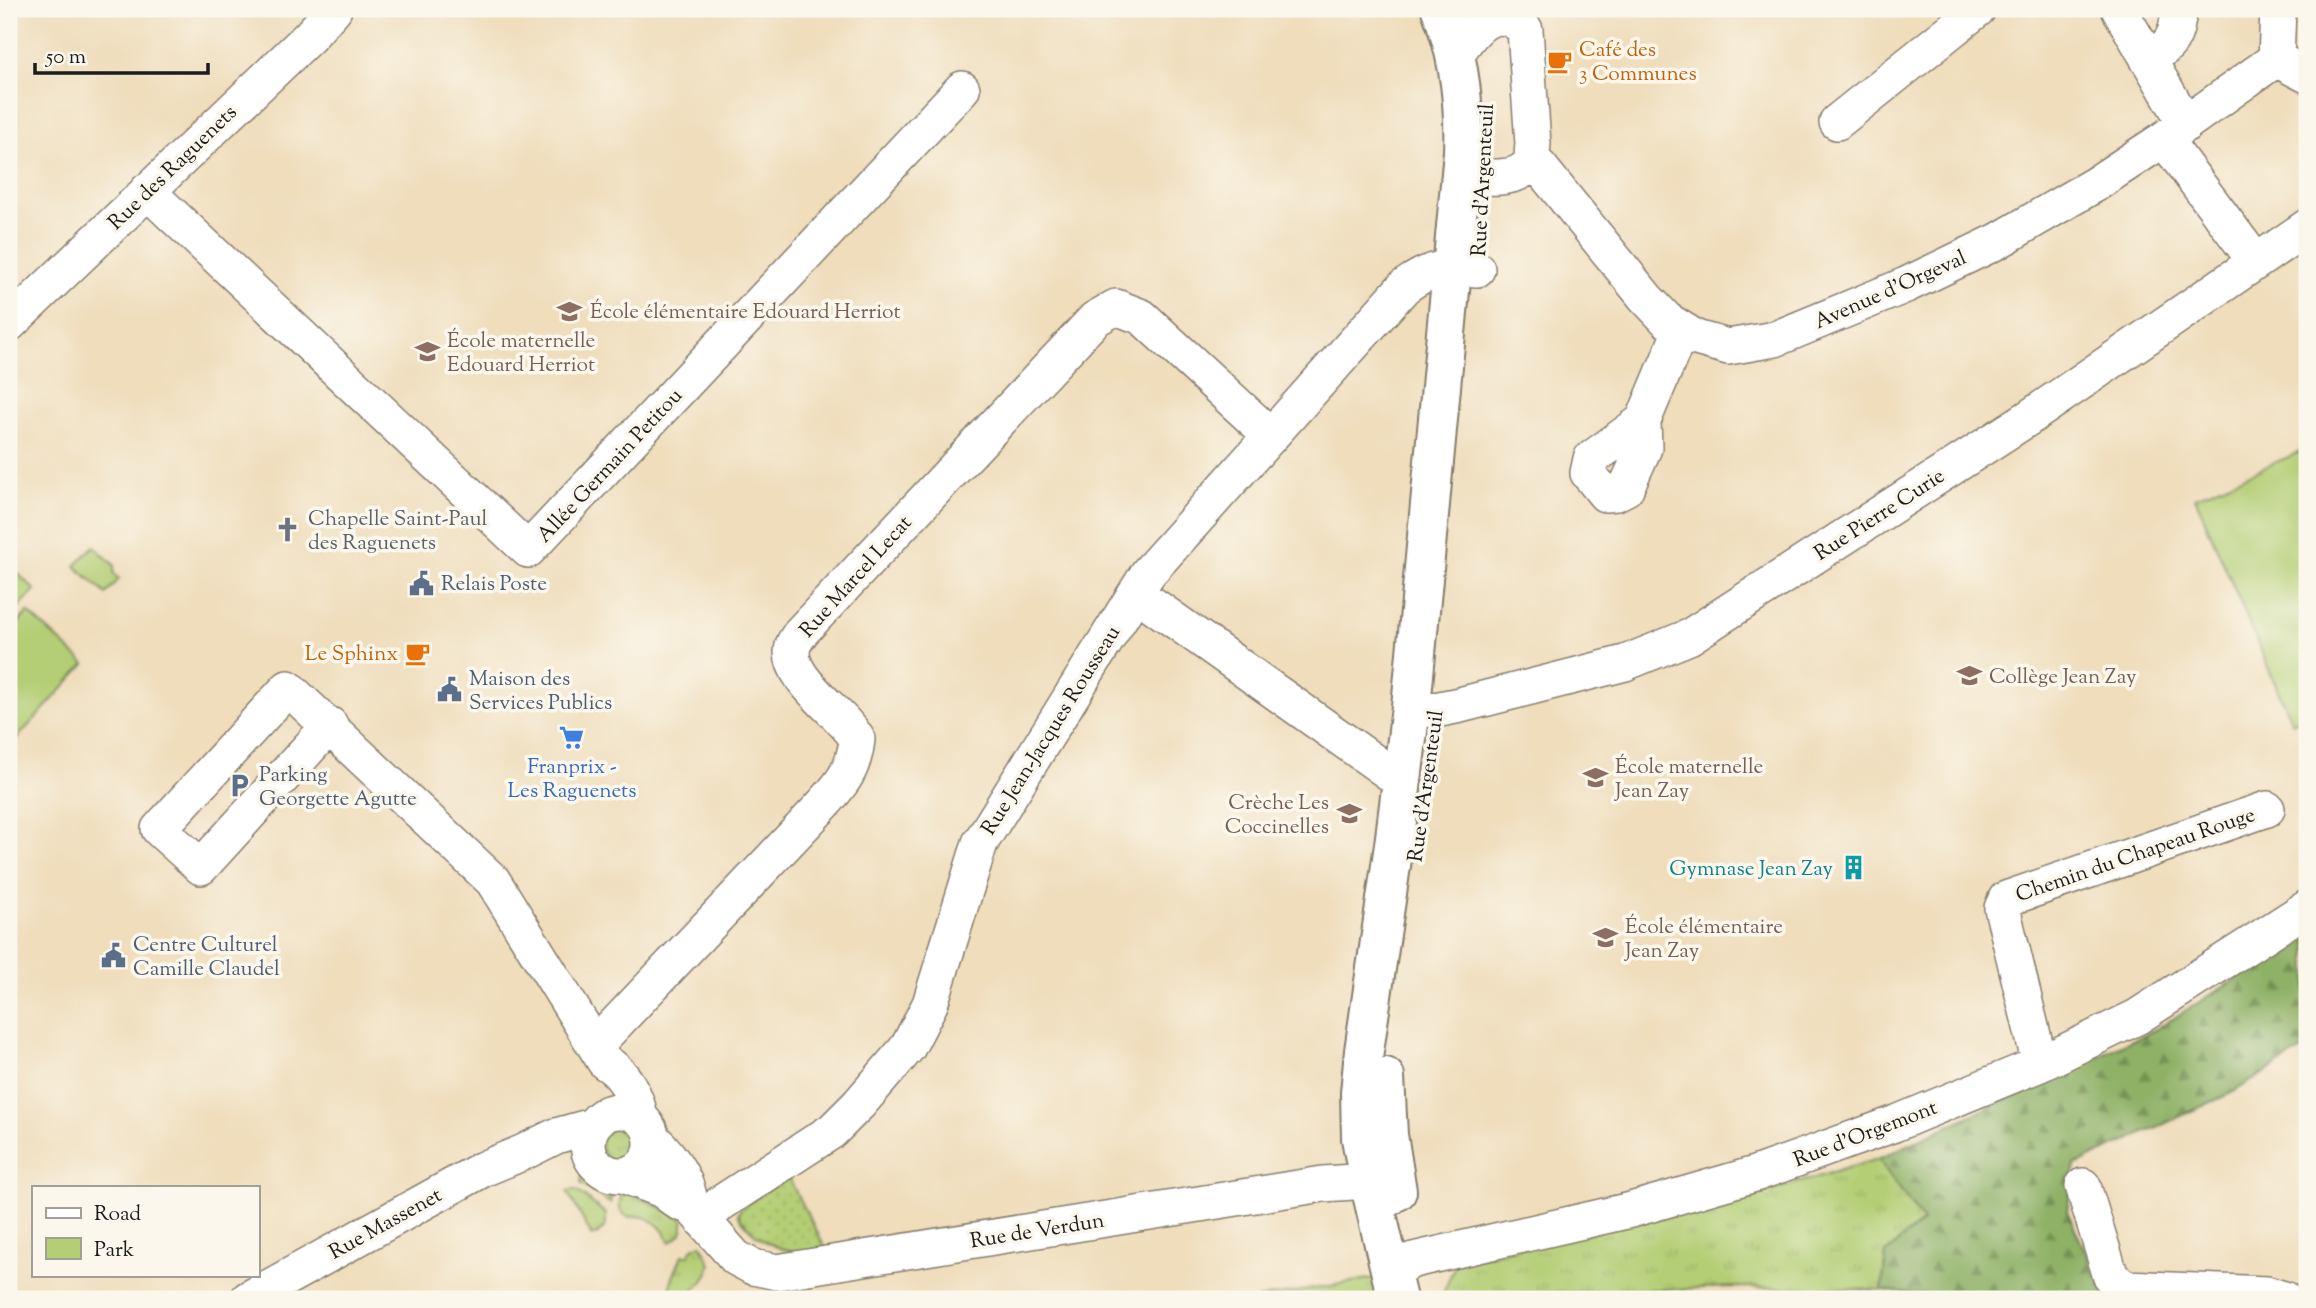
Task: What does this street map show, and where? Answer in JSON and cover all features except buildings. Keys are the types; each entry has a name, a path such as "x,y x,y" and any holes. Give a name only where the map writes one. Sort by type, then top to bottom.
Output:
{"main road":[{"name":"Rue d'Argenteuil","path":"1401,1278 1400,1206 1390,1155 1386,1064 1474,176 1489,124 1486,77 1467,30 1441,9"},
{"name":"Rue d'Argenteuil","path":"1422,1299 1401,1278 1369,1181 1361,1138 1362,1074 1401,781 1423,708"}],"street":[{"name":"Rue des Raguenets","path":"9,324 309,37 334,9"},
{"path":"1837,122 1978,9"},
{"path":"2119,9 2148,60 2175,132 2256,262"},
{"path":"2148,60 2164,50 2174,37 2179,9"},
{"path":"2278,9 2276,59 2307,75"},
{"path":"1467,30 1491,16 1525,14 1533,144 1531,161 1521,170 1505,177 1474,176"},
{"name":"Avenue d'Orgeval","path":"1531,161 1539,166 1646,299 1667,320 1696,338 1728,347 1775,340 1906,285 1998,241 2094,185 2175,132 2276,59"},
{"name":"Allée Germain Petitou","path":"147,191 528,550 962,89"},
{"name":"Rue Pierre Curie","path":"1423,708 1625,663 1689,637 2027,419 2307,227"},
{"name":"Rue Jean-Jacques Rousseau","path":"697,1214 722,1203 832,1132 908,1047 930,1004 980,843 1148,573 1404,287 1419,276 1434,270 1464,268"},
{"name":"Rue Marcel Lecat","path":"599,1052 606,1034 841,785 852,766 858,739 851,727 802,678 793,664 792,647 801,632 1095,319 1116,307 1142,317 1270,435"},
{"path":"1622,504 1605,494 1588,473 1591,459 1643,421 1681,330"},
{"name":"Rue d'Argenteuil","path":"1136,593 1401,781"},
{"path":"330,725 201,867 159,829 288,688 330,725 493,881 599,1052 619,1072 638,1103 646,1128 649,1158 643,1166 625,1175"},
{"name":"Chemin du Chapeau Rouge","path":"2040,1064 2001,908 2006,899 2267,809"},
{"name":"Rue d'Orgemont","path":"1401,1278 1755,1174 1895,1124 2040,1064 2137,1017 2307,908"},
{"path":"593,1162 587,1144 608,1101 599,1052"},
{"path":"597,1121 621,1111 646,1128 682,1175 697,1214"},
{"name":"Rue Massenet","path":"248,1299 483,1169 597,1121"},
{"path":"524,1152 593,1162 607,1174 625,1175 662,1190 697,1214"},
{"path":"1369,1181 1400,1206"},
{"name":"Rue de Verdun","path":"697,1214 736,1258 753,1268 777,1272 1323,1184 1369,1181"},
{"path":"2083,1186 2111,1277 2124,1288 2267,1294 2284,1299"}],"green space":[{"path":"2307,449 2307,716 2292,723 2195,497"},
{"path":"94,546 114,565 114,574 119,579 106,594 75,566"},
{"path":"9,565 35,590 9,617"},
{"path":"28,612 85,664 9,747 9,633"},
{"path":"2307,935 2307,1047 2233,1092 2075,1165 2067,1211 2107,1299 1973,1299 1882,1290 1886,1253 1923,1221 1878,1159 2156,1029"},
{"path":"620,1126 633,1132 639,1145 633,1158 620,1164 607,1158 601,1145 607,1132"},
{"path":"1878,1159 1923,1221 1886,1253 1882,1290 1735,1287 1441,1299 1456,1262 1746,1198"},
{"path":"582,1172 610,1182 613,1190 610,1203 581,1184"},
{"path":"788,1177 827,1251 802,1253 777,1247 755,1234 738,1214 741,1208"},
{"path":"576,1190 606,1214 606,1225 598,1234 592,1236 567,1191"},
{"path":"625,1190 683,1219 679,1236 670,1242 652,1221 635,1216 628,1217 622,1213 620,1203"},
{"path":"701,1244 711,1264 706,1276 698,1286 688,1292 674,1293 671,1290 671,1282 682,1255 689,1255 693,1248"},
{"path":"1380,1277 1382,1299 1257,1299"}],"place":[{"name":"Café des 3 Communes","path":"1559,61"},
{"name":"École élémentaire Edouard Herriot","path":"570,311"},
{"name":"École maternelle Edouard Herriot","path":"427,352"},
{"name":"Chapelle Saint-Paul des Raguenets","path":"288,530"},
{"name":"Relais Poste","path":"421,583"},
{"name":"Le Sphinx","path":"418,653"},
{"name":"Collège Jean Zay","path":"1969,676"},
{"name":"Maison des Services Publics","path":"449,690"},
{"name":"Franprix - Les Raguenets","path":"572,737"},
{"name":"École maternelle Jean Zay","path":"1595,778"},
{"name":"Parking Georgette Agutte","path":"239,786"},
{"name":"Crèche Les Coccinelles","path":"1349,814"},
{"name":"Gymnase Jean Zay","path":"1853,868"},
{"name":"École élémentaire Jean Zay","path":"1605,938"},
{"name":"Centre Culturel Camille Claudel","path":"113,956"}]}
